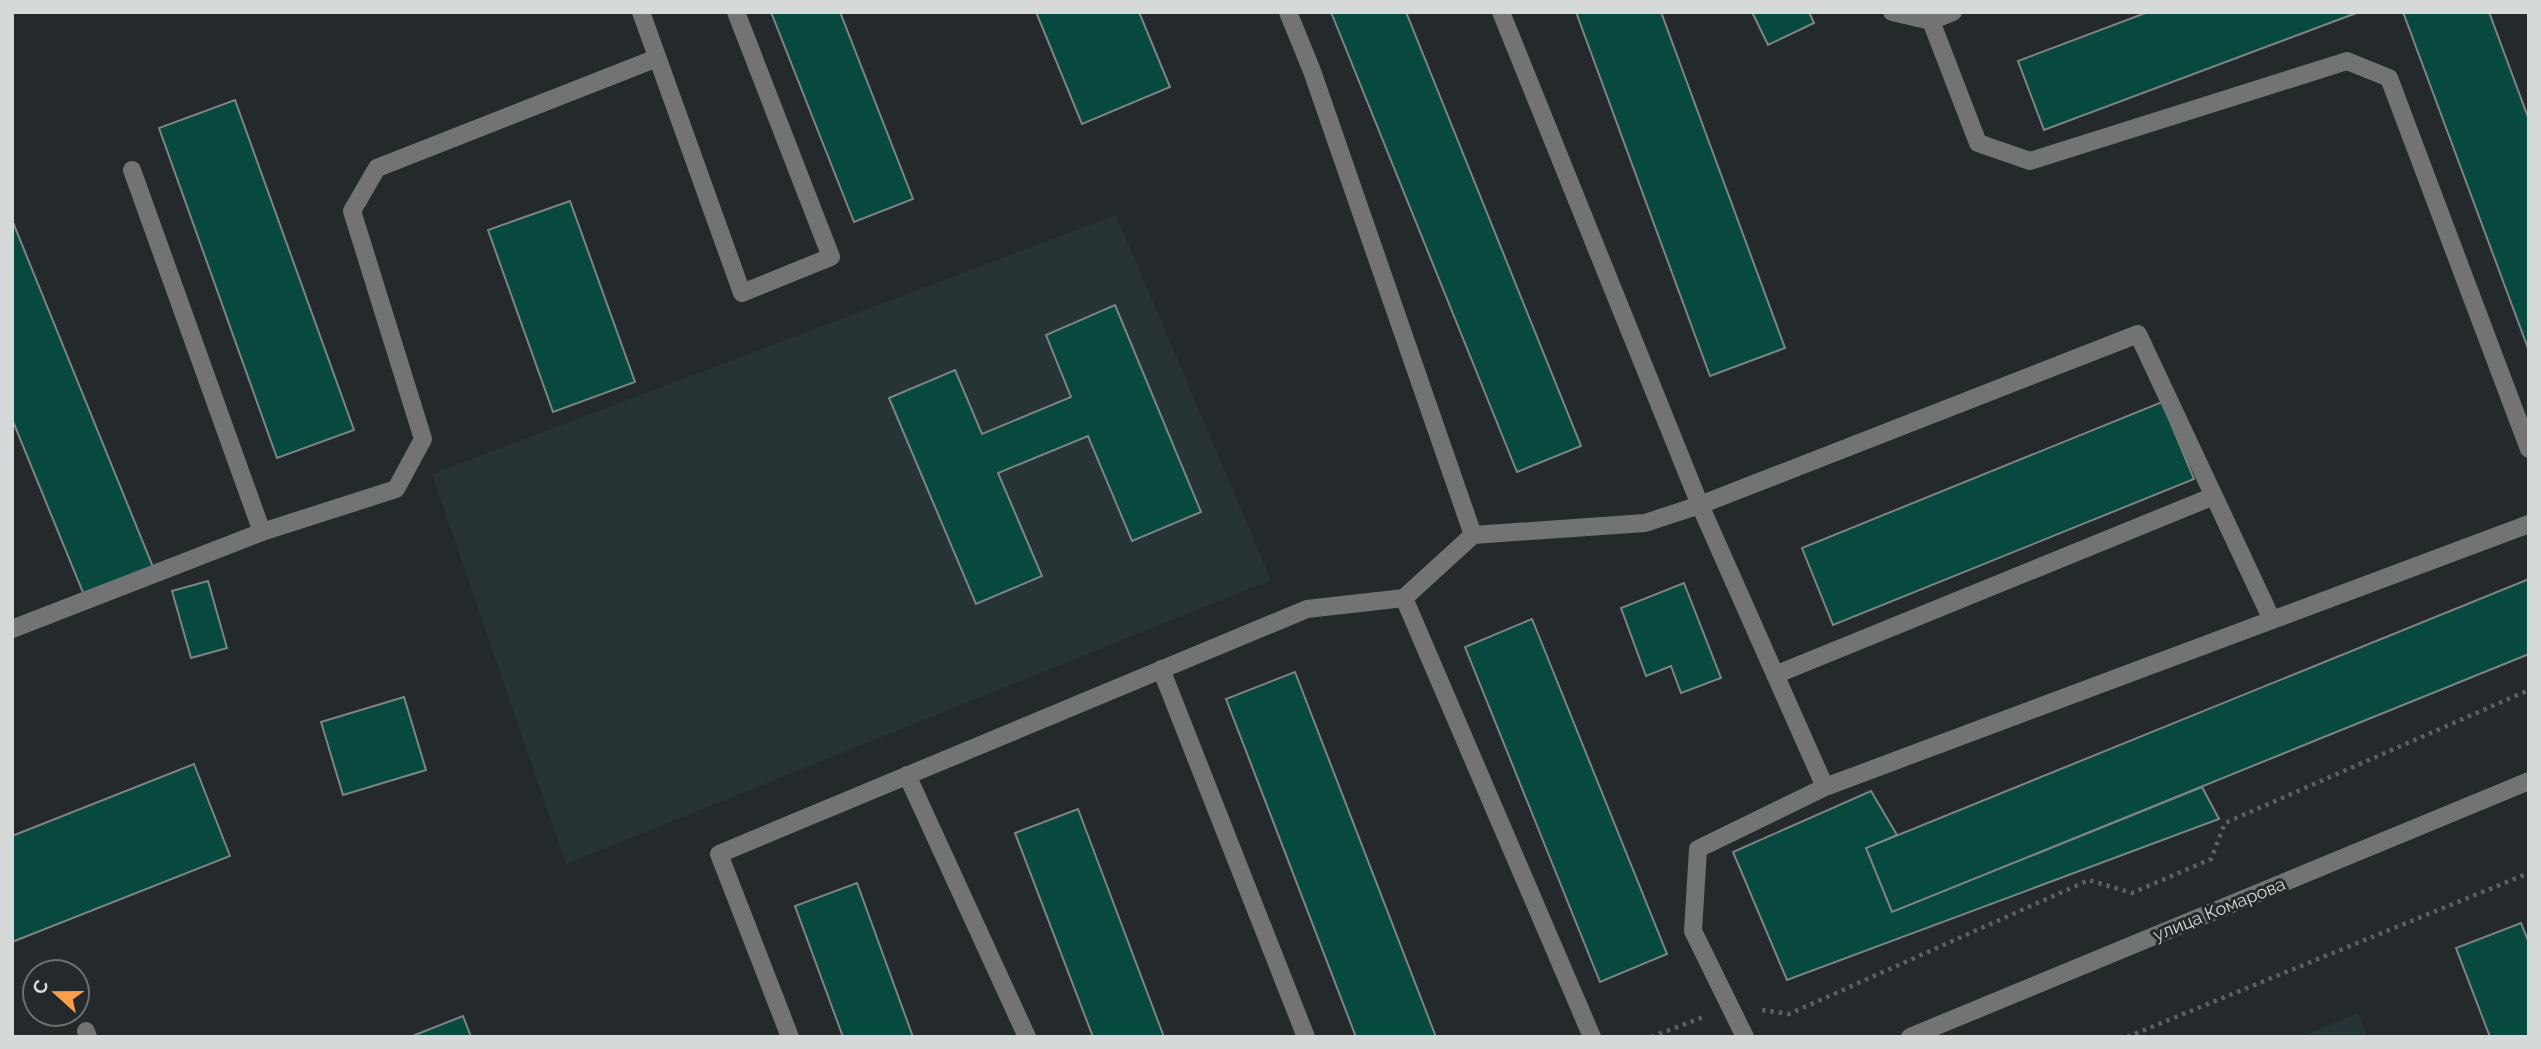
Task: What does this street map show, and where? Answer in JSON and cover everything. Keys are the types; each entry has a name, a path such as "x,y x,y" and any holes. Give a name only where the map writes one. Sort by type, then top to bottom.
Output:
{"street":[{"path":"641,12 742,293 831,257 736,12"},
{"path":"1288,12 1312,71 1474,535"},
{"path":"1501,12 1700,505 1825,787"},
{"path":"1892,12 1931,21 1953,12"},
{"path":"1931,21 1978,143 2030,161 2347,61 2389,78 2529,449"},
{"path":"12,629 262,532 396,489 424,439 352,211 377,168 657,58"},
{"path":"132,170 262,532"},
{"path":"790,1037 719,854 1307,609 1404,598 1474,535 1645,523 1700,505 2138,334 2273,620"},
{"path":"1775,674 2214,495"},
{"path":"1745,1037 1693,931 1698,849 1825,787 2529,524"},
{"path":"1404,598 1592,1037"},
{"path":"1161,669 1306,1037"},
{"path":"907,775 1027,1037"},
{"name":"улица Комарова","path":"1910,1037 2529,781"}],"path":[{"path":"1651,1037 1730,1007 1789,1014 2089,880 2132,893 2211,859 2225,823 2529,690"},
{"path":"2127,1037 2529,873"}],"shaded area":[{"path":"1116,215 1271,580 566,864 432,474"},
{"path":"2358,1013 2368,1037 2301,1037"}],"building":[{"path":"771,12 840,12 913,199 854,222"},
{"path":"1036,12 1139,12 1170,87 1082,124"},
{"path":"1331,12 1406,12 1581,446 1517,472"},
{"path":"1576,12 1661,12 1785,348 1710,376"},
{"path":"1809,12 1814,23 1768,45 1753,14"},
{"path":"2148,12 2359,12 2044,130 2018,61"},
{"path":"2403,12 2489,12 2529,120 2529,351"},
{"path":"235,100 354,430 277,458 159,128"},
{"path":"570,201 635,382 553,412 488,230"},
{"path":"12,220 153,567 84,595 12,419"},
{"path":"1115,305 1201,512 1132,541 1088,436 998,473 1042,576 976,604 889,398 955,370 982,434 1071,397 1046,335"},
{"path":"2162,402 2194,479 1833,625 1802,548"},
{"path":"2529,579 2529,654 1892,912 1866,848"},
{"path":"208,581 227,648 191,658 172,591"},
{"path":"1684,583 1721,678 1681,693 1671,666 1646,676 1621,608"},
{"path":"1532,619 1667,954 1600,982 1465,647"},
{"path":"1295,672 1436,1037 1356,1037 1226,699"},
{"path":"404,697 426,770 343,795 321,722"},
{"path":"194,764 230,856 12,942 12,836"},
{"path":"2202,787 2219,819 1787,980 1733,852 1871,791 1897,835 1866,848 1892,912"},
{"path":"1078,809 1164,1037 1093,1037 1015,833"},
{"path":"857,883 913,1037 843,1037 795,906"},
{"path":"2521,923 2529,943 2529,1037 2490,1037 2456,948"},
{"path":"463,1016 471,1037 410,1037"}]}
